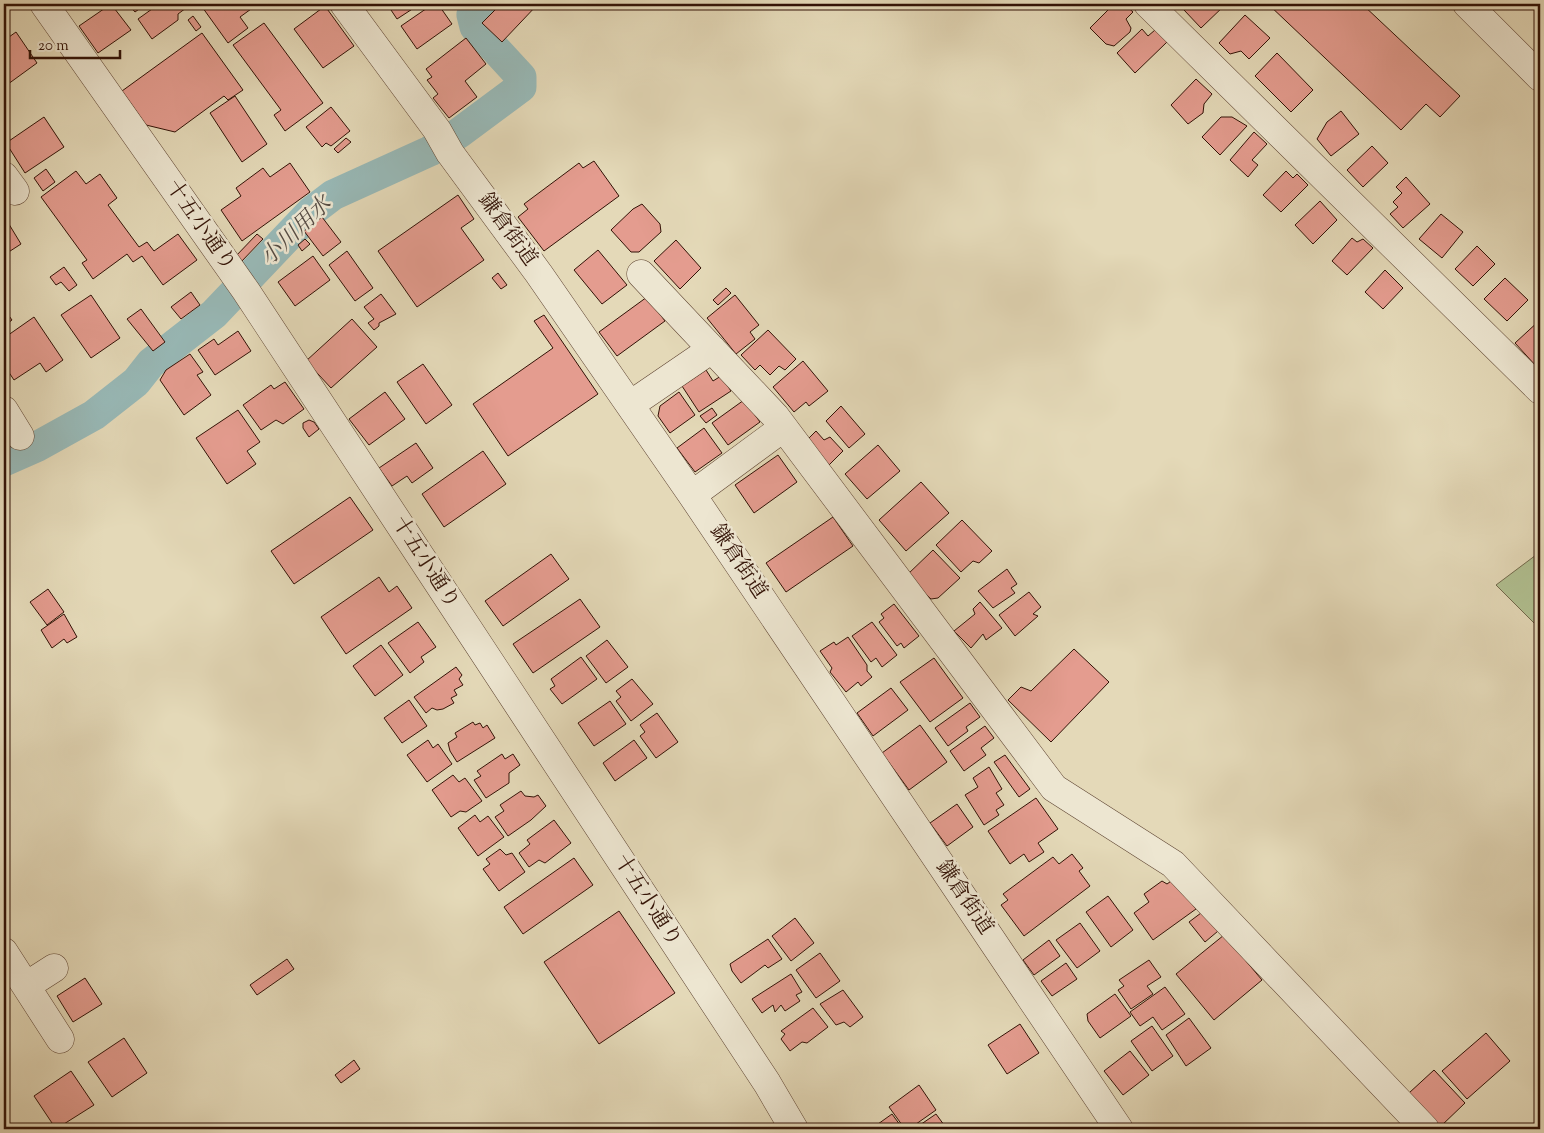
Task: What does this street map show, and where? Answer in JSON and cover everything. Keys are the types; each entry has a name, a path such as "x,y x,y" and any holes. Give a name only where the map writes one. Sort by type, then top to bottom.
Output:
{"street":[{"name":"十五小通り","path":"44,4 240,283 768,1084 794,1129"},
{"name":"鎌倉街道","path":"344,4 539,274 630,405 1119,1129"},
{"path":"1148,4 1540,390"},
{"path":"1467,4 1540,77"},
{"path":"641,274 776,416 783,428 1054,788 1173,864 1425,1129"},
{"path":"630,405 712,349"},
{"path":"4,410 20,436"},
{"path":"692,495 783,428"},
{"path":"4,952 60,1039"},
{"path":"26,986 54,968"}],"green space":[{"path":"1540,552 1540,629 1496,585"}],"building":[{"path":"111,4 131,30 98,53 79,26"},
{"path":"128,4 146,4 135,12"},
{"path":"159,4 183,4 186,8 178,14 178,20 152,39 138,19"},
{"path":"200,4 258,4 240,17 248,28 228,43"},
{"path":"387,4 420,4 397,19"},
{"path":"433,4 438,4 452,24 417,49 401,26"},
{"path":"501,4 538,4 502,42 482,23"},
{"path":"1114,4 1124,4 1133,12 1126,19 1131,28 1130,32 1114,46 1106,44 1090,28"},
{"path":"1190,4 1226,4 1201,28 1184,10"},
{"path":"1268,4 1362,4 1460,96 1440,117 1426,104 1401,130"},
{"path":"325,6 354,46 323,68 294,29"},
{"path":"1245,15 1270,38 1249,59 1241,51 1230,54 1219,43"},
{"path":"193,16 201,27 196,31 188,20"},
{"path":"264,23 323,103 285,131 274,115 281,110 233,45"},
{"path":"1142,29 1148,36 1155,30 1167,42 1135,73 1117,53"},
{"path":"16,32 37,63 4,87 4,36 9,37"},
{"path":"202,33 243,90 228,100 224,96 175,132 146,125 122,91"},
{"path":"466,38 486,64 465,81 477,97 449,118 433,98 438,94 427,80 432,77 426,69"},
{"path":"1277,53 1313,90 1291,112 1255,76"},
{"path":"1196,79 1212,94 1204,104 1203,113 1188,124 1171,105"},
{"path":"235,96 267,144 242,162 210,113"},
{"path":"331,107 350,131 331,146 326,143 322,147 306,127"},
{"path":"1341,111 1359,134 1331,156 1317,139 1327,122"},
{"path":"44,117 64,147 25,173 6,143"},
{"path":"1221,117 1232,117 1247,126 1220,155 1202,137"},
{"path":"1254,132 1267,144 1252,160 1258,165 1248,177 1230,160"},
{"path":"346,138 351,142 338,153 334,149"},
{"path":"1372,146 1388,163 1363,187 1347,170"},
{"path":"594,161 619,196 544,251 518,217 528,209 524,204 579,163 583,168"},
{"path":"290,163 310,192 242,241 221,210 241,196 236,188 263,168 270,177"},
{"path":"46,169 55,182 43,191 34,178"},
{"path":"76,171 86,184 100,174 117,198 108,205 139,247 147,242 154,251 178,234 197,260 163,285 142,256 133,262 127,254 93,279 82,263 87,260 41,197"},
{"path":"1286,171 1293,178 1297,174 1308,185 1281,212 1263,195"},
{"path":"1406,177 1430,204 1403,228 1390,214 1398,207 1393,202 1402,193 1396,187"},
{"path":"458,195 474,219 461,228 484,260 417,307 378,251"},
{"path":"1320,201 1337,220 1313,244 1295,225"},
{"path":"642,204 660,224 661,232 639,252 631,252 611,230 633,209"},
{"path":"1441,214 1463,232 1442,258 1419,239"},
{"path":"4,216 21,244 4,255"},
{"path":"322,217 341,242 323,256 304,231"},
{"path":"257,234 263,239 241,262 235,257"},
{"path":"1352,238 1357,242 1363,239 1373,248 1347,275 1332,261"},
{"path":"305,239 310,244 302,251 298,245"},
{"path":"676,240 701,268 680,289 654,261"},
{"path":"1477,246 1495,264 1473,286 1455,269"},
{"path":"598,250 627,285 602,304 574,270"},
{"path":"347,251 373,288 355,301 329,265"},
{"path":"313,256 330,280 295,306 278,282"},
{"path":"64,267 77,285 69,291 61,282 56,285 50,277"},
{"path":"1385,270 1403,288 1383,309 1365,292"},
{"path":"498,273 507,285 501,289 492,278"},
{"path":"1505,278 1528,300 1507,321 1484,299"},
{"path":"726,288 731,293 718,305 713,300"},
{"path":"191,292 200,305 181,319 171,307"},
{"path":"381,294 396,314 379,323 379,326 374,330 368,323 374,319 364,307"},
{"path":"91,295 120,338 91,358 61,315"},
{"path":"735,295 759,325 750,332 755,339 736,354 707,318"},
{"path":"647,297 665,321 617,356 599,332"},
{"path":"4,309 12,320 4,326"},
{"path":"141,309 165,342 153,351 127,319"},
{"path":"544,315 598,394 508,456 473,404 553,348 534,321"},
{"path":"34,317 63,360 46,372 40,363 14,380 4,365 4,338"},
{"path":"352,319 377,347 331,388 306,361"},
{"path":"1540,320 1540,362 1536,366 1515,343"},
{"path":"768,330 796,359 785,370 779,366 770,375 760,365 755,370 741,355"},
{"path":"238,331 251,351 215,375 198,350 214,339 218,345"},
{"path":"190,354 203,372 197,375 211,395 184,415 160,380 166,370"},
{"path":"803,361 828,391 809,406 806,402 794,412 773,387"},
{"path":"423,364 452,405 426,424 397,382"},
{"path":"706,370 713,381 721,376 731,391 699,412 682,386"},
{"path":"285,382 304,409 283,424 276,420 261,430 243,405 271,385 274,389"},
{"path":"385,392 405,419 369,445 349,419"},
{"path":"679,392 695,415 670,433 658,416 660,406"},
{"path":"744,400 760,422 728,445 712,423"},
{"path":"841,406 865,434 849,448 826,421"},
{"path":"712,408 717,415 706,423 700,416"},
{"path":"238,410 260,442 247,451 256,464 227,484 196,438"},
{"path":"309,420 314,422 319,429 309,437 303,428 303,423"},
{"path":"704,428 722,453 695,472 677,448"},
{"path":"816,431 824,440 830,437 843,451 829,465 806,441"},
{"path":"416,443 433,468 412,483 407,476 392,486 379,468"},
{"path":"878,445 900,471 867,499 845,474"},
{"path":"483,451 506,484 444,527 422,494"},
{"path":"778,455 797,482 754,513 735,485"},
{"path":"921,482 949,513 906,551 879,520"},
{"path":"350,497 373,530 294,584 271,551"},
{"path":"833,517 853,546 786,592 766,563"},
{"path":"962,520 992,551 979,563 973,561 961,572 936,545"},
{"path":"933,550 960,578 938,598 931,599 907,575"},
{"path":"551,554 569,579 503,626 485,601"},
{"path":"1007,569 1017,584 1011,588 1015,593 993,608 978,591"},
{"path":"379,577 389,592 397,586 412,608 346,654 321,617"},
{"path":"48,589 64,612 47,625 30,602"},
{"path":"1029,592 1041,607 1033,614 1038,616 1015,636 999,615"},
{"path":"580,599 600,627 533,673 513,644"},
{"path":"980,602 1002,628 986,640 983,634 971,648 954,631 975,614 973,609"},
{"path":"894,604 919,636 904,648 901,643 897,646 879,622 884,618 881,614"},
{"path":"64,614 77,637 67,643 64,639 52,648 41,630"},
{"path":"418,622 436,647 421,657 424,662 410,673 388,643"},
{"path":"872,622 897,655 882,667 876,658 871,662 852,636"},
{"path":"848,637 867,665 867,671 872,677 861,686 858,682 846,692 830,672 832,668 820,651 834,642 836,645"},
{"path":"607,640 628,667 606,683 586,656"},
{"path":"381,645 403,675 375,696 353,666"},
{"path":"1074,649 1109,682 1051,742 1008,700 1021,687 1031,691"},
{"path":"581,657 597,679 562,704 550,689 555,686 551,679"},
{"path":"934,658 963,698 930,722 900,682"},
{"path":"456,667 462,675 459,679 463,685 454,690 457,695 451,698 454,703 443,709 437,710 432,708 426,713 414,697"},
{"path":"632,679 653,704 631,721 616,701 621,697 616,691"},
{"path":"891,688 908,710 873,736 857,713"},
{"path":"409,700 427,726 402,743 384,718"},
{"path":"610,701 626,724 594,746 578,723"},
{"path":"970,703 980,717 966,727 968,731 948,746 935,728"},
{"path":"657,713 678,742 656,758 640,736 645,732 640,725"},
{"path":"473,722 475,725 480,723 483,728 487,725 495,738 457,762 450,751 448,743 457,737 455,733"},
{"path":"920,725 947,762 909,790 882,753"},
{"path":"985,726 994,738 981,748 986,755 964,771 950,751"},
{"path":"428,740 433,748 438,744 452,764 427,782 407,755"},
{"path":"634,740 647,758 615,781 603,763"},
{"path":"502,754 505,759 513,754 520,765 509,773 509,783 486,798 474,780 481,776 477,771"},
{"path":"1005,755 1030,789 1019,797 994,762"},
{"path":"989,767 1002,789 996,793 1004,805 996,810 999,815 984,825 965,795 978,787 973,778"},
{"path":"453,775 459,782 465,778 482,801 466,812 460,811 451,817 432,790"},
{"path":"521,791 525,796 534,797 538,795 546,806 531,820 508,836 495,817 504,811 500,805"},
{"path":"1036,798 1058,829 1038,843 1044,852 1029,862 1024,854 1010,864 988,831"},
{"path":"957,804 973,827 947,846 930,823"},
{"path":"475,815 480,822 488,816 504,837 478,856 458,828"},
{"path":"554,820 571,843 545,863 539,860 529,867 519,853 530,844 527,840"},
{"path":"500,849 506,855 512,853 525,872 499,891 483,869 490,864 486,859"},
{"path":"1072,854 1083,868 1079,871 1090,886 1024,936 1001,905 1008,900 1003,894 1053,857 1059,864"},
{"path":"574,858 593,885 523,934 504,907"},
{"path":"1174,879 1196,909 1153,940 1134,913 1149,902 1144,894 1162,881 1167,884"},
{"path":"1108,896 1133,930 1111,947 1086,912"},
{"path":"1209,907 1224,926 1205,942 1189,922"},
{"path":"619,911 675,993 599,1044 544,962"},
{"path":"795,918 814,943 791,961 772,936"},
{"path":"1080,923 1100,951 1077,968 1056,940"},
{"path":"1224,935 1262,980 1214,1020 1176,974"},
{"path":"768,939 782,959 768,968 765,965 741,983 732,971 730,964"},
{"path":"1049,940 1060,956 1034,975 1023,960"},
{"path":"820,953 840,981 816,998 796,970"},
{"path":"287,959 294,969 257,995 250,985"},
{"path":"1149,960 1161,977 1147,986 1153,994 1131,1009 1118,990 1124,986 1119,980"},
{"path":"1066,963 1077,979 1052,996 1041,981"},
{"path":"791,974 802,992 796,995 800,1001 785,1011 781,1005 775,1012 773,1005 762,1013 752,999"},
{"path":"85,978 102,1004 73,1022 57,996"},
{"path":"1165,987 1185,1014 1162,1030 1153,1017 1140,1026 1130,1012"},
{"path":"843,990 863,1017 850,1027 844,1022 836,1025 820,1004"},
{"path":"1115,994 1131,1016 1100,1038 1088,1021 1087,1014"},
{"path":"813,1008 828,1027 807,1043 802,1042 790,1051 781,1039 785,1034 781,1031"},
{"path":"1189,1018 1211,1048 1186,1066 1166,1035"},
{"path":"1020,1024 1039,1053 1007,1074 988,1045"},
{"path":"1152,1026 1173,1056 1152,1071 1131,1041"},
{"path":"1486,1033 1510,1061 1467,1099 1442,1071"},
{"path":"124,1038 147,1073 112,1097 88,1062"},
{"path":"1130,1051 1149,1075 1123,1095 1104,1071"},
{"path":"354,1060 360,1069 341,1083 335,1075"},
{"path":"1434,1070 1465,1103 1440,1127 1409,1093"},
{"path":"71,1071 94,1105 56,1129 34,1096"},
{"path":"919,1085 936,1110 909,1129 905,1129 889,1107"},
{"path":"892,1114 903,1129 871,1129"},
{"path":"936,1114 947,1129 914,1129"}],"waterway":[{"name":"小川用水","path":"4,461 38,446 94,415 136,382 151,363 214,314 312,211 333,195 430,151 459,133 521,87 521,77 475,27 472,15 483,4"}]}
